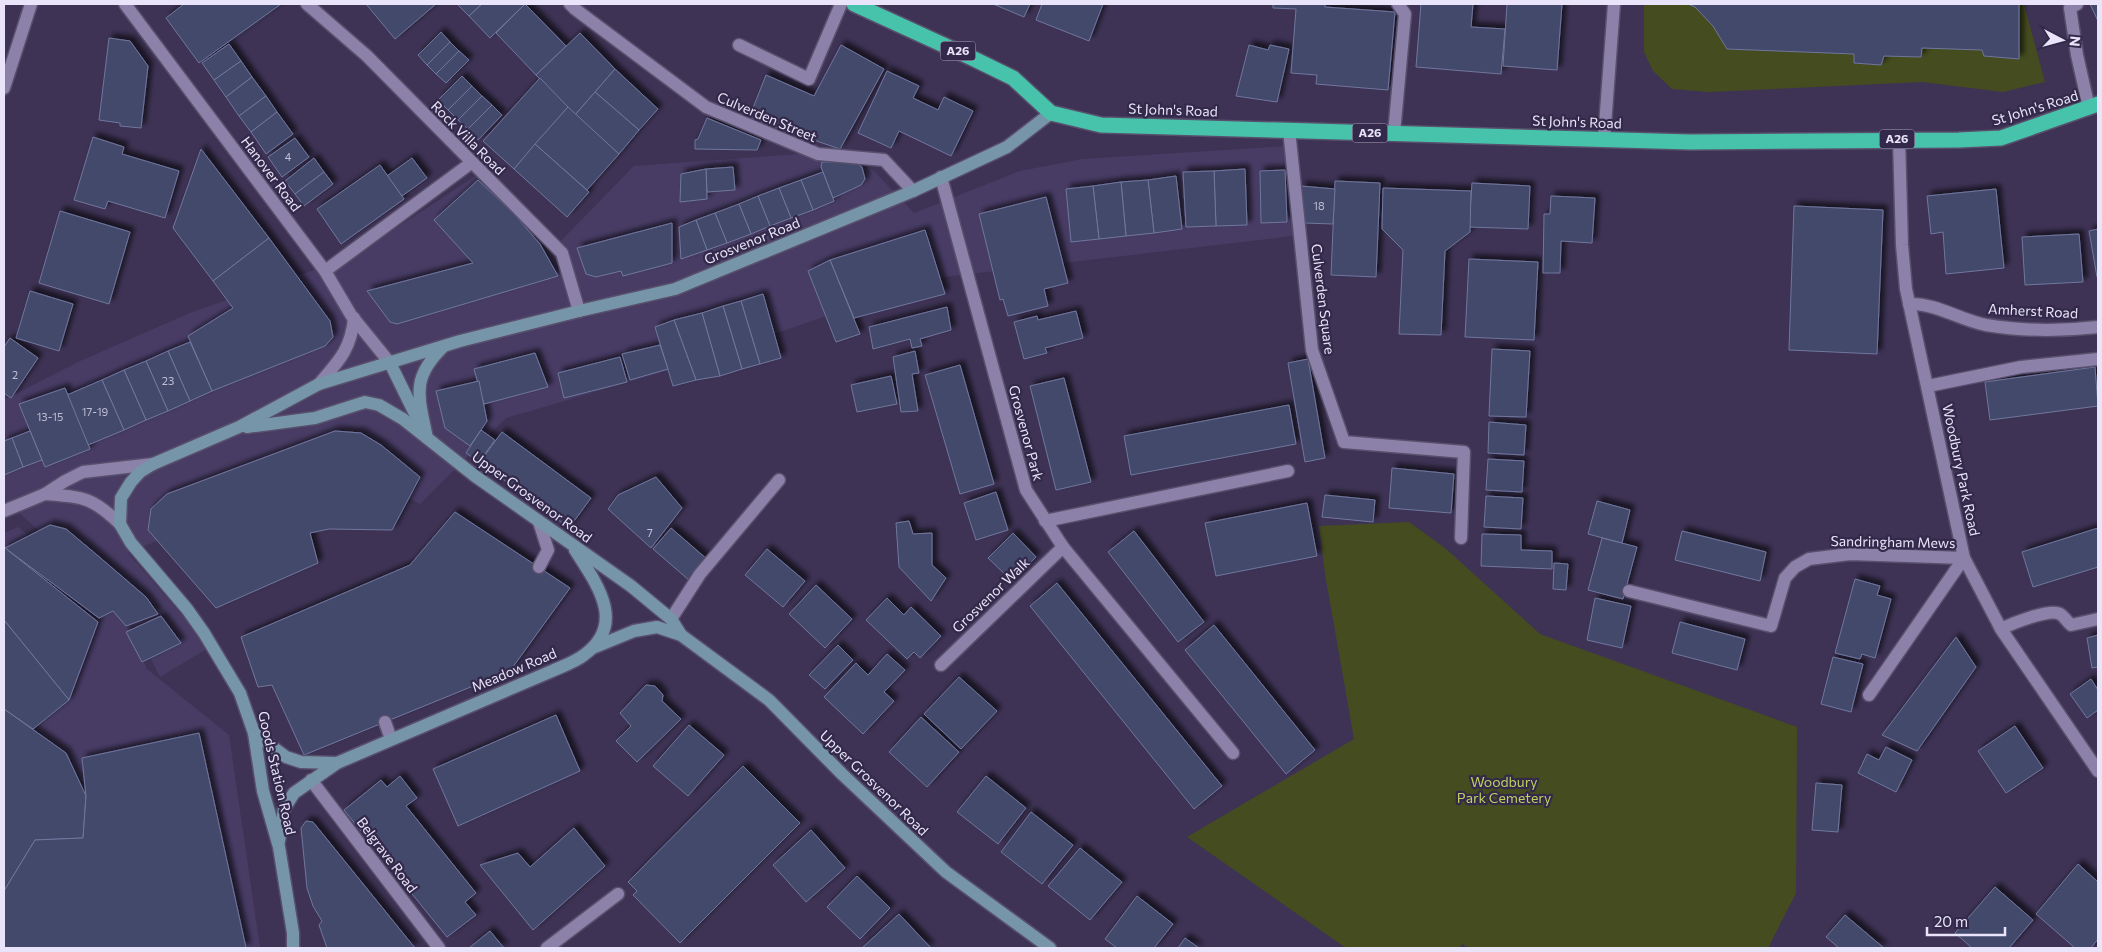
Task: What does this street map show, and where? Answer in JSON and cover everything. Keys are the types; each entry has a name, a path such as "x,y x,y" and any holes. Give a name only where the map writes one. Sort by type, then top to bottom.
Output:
{"highway":[{"name":"A26","path":"854,4 1013,78 1051,113"},
{"name":"St John's Road","path":"1051,113 1102,125 1690,142 2001,138 2094,106"}],"street":[{"path":"4,88 31,4"},
{"name":"Hanover Road","path":"124,4 325,271 354,318 390,363"},
{"name":"Rock Villa Road","path":"306,4 366,56 562,253 579,311"},
{"name":"Culverden Street","path":"570,4 706,107 818,154 884,160 914,191"},
{"path":"739,45 809,79 841,4"},
{"path":"1394,134 1405,14 1398,4"},
{"path":"1604,139 1614,4"},
{"path":"2077,4 2070,8 2077,55 2094,106"},
{"name":"Grosvenor Road","path":"120,524 121,498 140,472 152,464 239,428 320,384 444,346 579,311 676,289 914,191 1007,147 1051,113"},
{"name":"Culverden Square","path":"1289,130 1312,350 1344,442 1464,452 1461,538"},
{"name":"Woodbury Park Road","path":"1899,139 1902,245 1909,304 1964,558 2001,629 2098,771"},
{"path":"325,271 471,163"},
{"name":"Grosvenor Park","path":"941,177 1026,490 1063,547 1233,753"},
{"name":"Amherst Road","path":"1909,304 1924,304 1987,325 2068,329 2098,327"},
{"name":"Grosvenor Road","path":"320,384 342,358 352,334 354,318"},
{"path":"427,438 418,394 422,376 431,358 444,346"},
{"path":"1928,386 2021,367 2098,359"},
{"name":"Upper Grosvenor Road","path":"390,363 427,438 475,476 631,586 671,619 681,636"},
{"name":"Grosvenor Road","path":"239,428 315,418 365,402 380,405 403,419 427,438"},
{"name":"Grosvenor Road","path":"4,511 45,494 83,472 152,464"},
{"path":"1045,521 1288,472"},
{"path":"671,619 700,574 778,480"},
{"path":"45,494 89,500 104,509 120,524"},
{"path":"539,522 548,550 539,567"},
{"name":"Goods Station Road","path":"120,524 131,543 187,609 204,633 240,693 254,733 263,791 279,847 294,934 293,948"},
{"path":"571,544 595,582 604,601 606,625 595,647"},
{"name":"Grosvenor Walk","path":"941,665 1063,547"},
{"name":"Sandringham Mews","path":"1629,591 1771,626 1785,578 1795,567 1809,559 1850,554 1964,558"},
{"path":"1869,695 1964,558"},
{"path":"2001,629 2017,622 2053,613 2059,613 2071,625 2098,619"},
{"name":"Upper Grosvenor Road","path":"595,647 634,631 656,627 681,636 769,700 842,774 946,872 1050,948"},
{"name":"Meadow Road","path":"279,847 284,809 294,792 337,763 552,671 582,657 595,647"},
{"path":"385,722 391,740"},
{"name":"Meadow Road","path":"254,733 286,757 301,762 337,763"},
{"name":"Belgrave Road","path":"311,780 439,948"},
{"path":"546,948 618,894"}],"shaded area":[{"path":"1287,146 1301,235 936,278 670,370 506,418 420,504 342,463 128,553 210,647 160,677 127,611 4,499 4,400 78,362 192,312 352,257 480,173 551,251 634,166 854,150 914,213 1020,171 1082,159"},
{"path":"18,527 119,611 147,669 229,735 260,948 4,948 4,533"}],"green space":[{"path":"1676,3 1693,6 1705,16 1728,49 1854,54 1854,63 1881,65 1884,56 1921,57 1922,48 1982,50 1985,56 2018,59 2019,4 2024,4 2045,82 2003,92 1922,82 1709,92 1672,89 1653,71 1644,52 1644,4"},
{"name":"Woodbury Park Cemetery","path":"1409,522 1445,548 1540,634 1797,727 1796,893 1768,948 1467,948 1462,943 1460,948 1346,948 1187,837 1354,739 1325,574 1319,526"}],"building":[{"path":"184,4 281,4 199,63 166,18"},
{"path":"366,4 436,4 395,39"},
{"path":"457,4 482,4 469,16"},
{"path":"482,4 525,4 490,38 469,16"},
{"path":"525,4 566,46 536,75 496,33"},
{"path":"993,4 1030,4 1024,17"},
{"path":"1042,4 1103,4 1089,41 1036,20"},
{"path":"1273,4 1325,4 1325,7 1395,12 1388,90 1316,84 1317,75 1291,73 1296,9 1273,8"},
{"path":"1421,4 1473,4 1471,27 1505,29 1501,74 1416,67"},
{"path":"1507,4 1562,4 1557,70 1503,66"},
{"path":"1688,4 2019,4 2019,59 1984,56 1982,50 1922,48 1921,57 1884,56 1881,65 1854,63 1854,54 1727,49 1713,26 1695,7"},
{"path":"2090,4 2098,4 2098,21"},
{"path":"441,32 450,42 427,65 418,55"},
{"path":"580,33 615,69 575,115 536,75"},
{"path":"109,38 130,41 148,66 141,128 120,126 120,123 99,120"},
{"path":"450,42 459,51 436,74 427,65"},
{"path":"229,44 241,61 214,80 202,63"},
{"path":"841,45 884,69 840,149 749,118 766,75 814,96"},
{"path":"1249,45 1268,50 1270,45 1289,49 1277,102 1236,96"},
{"path":"459,51 469,60 446,83 436,74"},
{"path":"241,61 252,77 226,97 214,80"},
{"path":"615,69 658,109 639,130 595,92"},
{"path":"887,71 919,86 913,98 938,110 944,97 973,111 951,156 899,131 891,148 858,133"},
{"path":"462,76 472,86 448,110 438,100"},
{"path":"252,77 266,96 239,116 226,97"},
{"path":"540,78 568,107 514,169 483,141"},
{"path":"472,86 482,96 458,120 448,110"},
{"path":"595,92 639,130 619,154 575,115"},
{"path":"266,96 277,112 251,132 239,116"},
{"path":"482,96 492,105 468,129 458,120"},
{"path":"492,105 502,115 478,140 468,129"},
{"path":"568,107 619,154 587,190 535,144"},
{"path":"277,112 293,134 266,154 251,132"},
{"path":"707,118 761,140 757,150 695,149 695,140 698,139"},
{"path":"93,137 124,147 122,154 179,171 165,218 108,201 105,209 74,200"},
{"path":"295,138 309,157 282,177 268,157"},
{"path":"535,144 589,192 567,217 514,169"},
{"path":"201,149 269,238 213,281 173,228"},
{"path":"314,158 324,172 295,194 285,181"},
{"path":"412,158 427,178 402,196 387,176"},
{"path":"822,162 855,162 862,167 865,179 861,185 833,198 821,167"},
{"path":"380,165 404,199 341,244 317,209"},
{"path":"733,167 735,190 707,192 706,169"},
{"path":"706,169 707,199 680,202 681,174"},
{"path":"1245,169 1247,225 1216,226 1214,171"},
{"path":"1285,170 1287,222 1261,223 1260,171"},
{"path":"1214,171 1216,226 1186,227 1183,172"},
{"path":"324,172 333,184 304,206 295,194"},
{"path":"823,172 834,201 813,210 801,180"},
{"path":"1176,176 1182,229 1154,233 1148,180"},
{"path":"478,180 514,214 540,244 558,276 397,324 390,322 367,291 473,263 434,220"},
{"path":"801,180 813,210 791,218 779,188"},
{"path":"1148,180 1154,233 1126,236 1121,182"},
{"path":"1335,181 1380,183 1376,277 1331,275"},
{"path":"1121,182 1126,236 1099,239 1093,186"},
{"path":"1472,183 1530,186 1528,229 1469,227"},
{"path":"1093,186 1099,239 1071,242 1066,189"},
{"path":"1301,186 1335,189 1333,224 1305,223"},
{"path":"779,188 791,218 770,226 758,196"},
{"path":"1383,188 1471,191 1470,232 1445,251 1441,335 1399,334 1403,250 1382,229"},
{"path":"1996,189 2004,268 1946,274 1943,232 1931,234 1927,196"},
{"path":"758,196 770,226 751,234 739,204"},
{"path":"1551,196 1595,198 1592,243 1561,241 1560,273 1543,273 1544,214 1550,214"},
{"path":"1046,197 1068,283 1044,289 1048,306 1008,316 1003,299 1000,300 979,214"},
{"path":"739,204 751,234 727,243 715,213"},
{"path":"1794,206 1883,210 1877,354 1789,350"},
{"path":"60,211 130,232 109,304 39,283"},
{"path":"715,213 727,243 707,250 696,220"},
{"path":"696,220 707,250 681,259 679,227"},
{"path":"672,223 672,263 623,276 621,271 596,277 586,274 577,248"},
{"path":"2098,229 2098,277 2097,277 2089,231"},
{"path":"925,230 945,294 854,318 830,260"},
{"path":"2079,234 2083,282 2025,285 2022,237"},
{"path":"269,238 330,321 333,337 325,346 212,391 188,336 233,308 213,281"},
{"path":"1469,259 1538,262 1534,340 1465,337"},
{"path":"830,260 860,334 836,342 808,271"},
{"path":"30,291 73,304 59,351 16,338"},
{"path":"763,294 781,358 760,364 741,301"},
{"path":"741,301 760,364 742,369 723,306"},
{"path":"723,306 742,369 720,376 702,313"},
{"path":"947,307 951,330 920,339 922,346 912,348 910,339 873,349 869,327"},
{"path":"1076,311 1083,338 1045,348 1047,353 1024,359 1014,322 1037,316 1038,320"},
{"path":"702,313 720,376 696,380 674,320"},
{"path":"674,320 696,380 673,386 655,327"},
{"path":"10,338 38,358 11,398 4,393 4,347"},
{"path":"190,342 212,391 190,401 168,351"},
{"path":"660,345 668,369 630,380 622,354"},
{"path":"1492,349 1530,351 1526,417 1489,416"},
{"path":"168,351 190,401 168,411 146,361"},
{"path":"915,351 919,373 912,374 918,411 901,412 893,357"},
{"path":"535,353 548,387 484,404 474,369"},
{"path":"620,357 627,382 564,398 558,373"},
{"path":"1308,359 1325,458 1305,462 1288,363"},
{"path":"146,361 168,411 146,420 124,370"},
{"path":"960,365 994,484 960,494 925,375"},
{"path":"2095,367 2098,406 1990,420 1985,382"},
{"path":"124,370 146,420 124,430 102,380"},
{"path":"891,376 897,404 857,412 851,385"},
{"path":"1064,378 1091,482 1056,490 1030,386"},
{"path":"102,380 124,430 88,445 67,395"},
{"path":"479,381 487,421 470,446 445,428 436,391"},
{"path":"65,388 90,449 45,467 19,404"},
{"path":"1289,405 1296,444 1131,475 1124,436"},
{"path":"1489,422 1526,425 1524,455 1488,453"},
{"path":"481,430 495,440 479,462 466,453"},
{"path":"30,431 42,460 23,467 12,438"},
{"path":"335,431 361,433 381,445 420,477 392,530 329,529 310,533 318,563 216,608 148,530 151,509 167,494"},
{"path":"502,432 591,498 569,528 493,472 495,468 482,459"},
{"path":"12,438 23,467 4,475 4,441"},
{"path":"1488,459 1524,461 1522,492 1486,490"},
{"path":"1392,468 1454,474 1451,513 1389,508"},
{"path":"656,477 682,508 651,548 608,509 618,495"},
{"path":"996,492 1008,530 976,540 964,503"},
{"path":"1325,495 1375,500 1373,522 1322,517"},
{"path":"1486,496 1523,498 1521,529 1484,527"},
{"path":"1597,501 1630,510 1622,543 1588,534"},
{"path":"1307,503 1317,556 1216,576 1205,523"},
{"path":"455,512 570,588 510,671 304,755 272,685 258,687 241,637 410,565"},
{"path":"909,521 913,534 932,533 932,565 946,578 931,601 899,567 896,523"},
{"path":"50,525 66,529 146,597 158,614 126,626 113,611 99,618 5,548"},
{"path":"671,528 708,560 690,581 653,549"},
{"path":"2098,528 2098,567 2033,587 2022,552"},
{"path":"1134,531 1204,622 1178,642 1108,552"},
{"path":"1682,531 1766,552 1760,581 1675,560"},
{"path":"1013,533 1036,557 1012,581 988,558"},
{"path":"1482,534 1521,535 1521,550 1552,551 1552,569 1481,566"},
{"path":"1602,538 1637,547 1623,599 1588,590"},
{"path":"5,548 98,622 69,700 4,620"},
{"path":"767,549 805,581 783,607 745,575"},
{"path":"1554,563 1568,564 1566,590 1553,589"},
{"path":"1855,579 1880,586 1877,595 1891,599 1875,658 1862,654 1860,659 1835,653"},
{"path":"1057,583 1222,786 1194,809 1030,606"},
{"path":"816,585 852,619 825,648 789,614"},
{"path":"887,598 904,615 911,607 941,636 920,658 914,652 907,659 866,620"},
{"path":"1595,598 1631,606 1622,648 1587,640"},
{"path":"161,616 181,643 142,662 126,632"},
{"path":"4,620 69,700 33,729 4,709"},
{"path":"1680,622 1745,639 1737,670 1672,653"},
{"path":"1214,625 1315,750 1286,774 1185,650"},
{"path":"2098,635 2098,667 2092,668 2087,638"},
{"path":"1956,637 1976,667 1917,751 1882,735"},
{"path":"838,645 853,660 825,689 809,675"},
{"path":"887,654 905,670 884,692 894,701 863,734 824,697 856,663 868,675"},
{"path":"1833,657 1863,664 1851,712 1821,704"},
{"path":"959,677 997,711 961,749 924,714"},
{"path":"2091,679 2098,690 2098,710 2087,718 2070,694"},
{"path":"646,685 655,686 663,695 662,701 681,719 637,762 616,741 631,726 620,713"},
{"path":"4,709 66,753 86,796 83,838 35,840 4,891"},
{"path":"556,715 580,771 458,826 433,769"},
{"path":"921,717 959,752 927,787 889,752"},
{"path":"689,725 724,755 688,796 653,766"},
{"path":"2015,726 2043,768 2006,793 1978,751"},
{"path":"199,733 246,948 4,948 4,891 35,840 83,838 86,796 82,758"},
{"path":"1886,747 1912,760 1896,792 1858,773 1867,754 1879,760"},
{"path":"743,766 800,823 680,943 633,895 637,891 628,882"},
{"path":"400,776 417,798 406,806 476,893 465,902 476,915 447,937 344,810 381,780 387,787"},
{"path":"986,776 1026,808 998,844 957,812"},
{"path":"1816,783 1842,785 1838,832 1812,830"},
{"path":"1031,812 1073,845 1042,884 1001,852"},
{"path":"306,821 313,822 415,948 327,948 319,925 322,921 313,906 307,888 301,828"},
{"path":"574,828 605,866 533,930 480,865 518,853 530,867"},
{"path":"811,830 845,868 806,902 773,865"},
{"path":"1080,848 1122,882 1090,920 1048,886"},
{"path":"2078,864 2098,882 2098,939 2091,948 2075,948 2036,914"},
{"path":"857,876 890,908 860,939 827,907"},
{"path":"1995,887 2033,920 2009,948 1972,948 1955,933"},
{"path":"1137,896 1173,924 1154,948 1117,948 1105,939"},
{"path":"899,914 931,948 862,948"},
{"path":"1845,915 1884,948 1839,948 1826,937"},
{"path":"490,931 504,948 469,948"},
{"path":"1185,938 1199,948 1178,948"}]}
